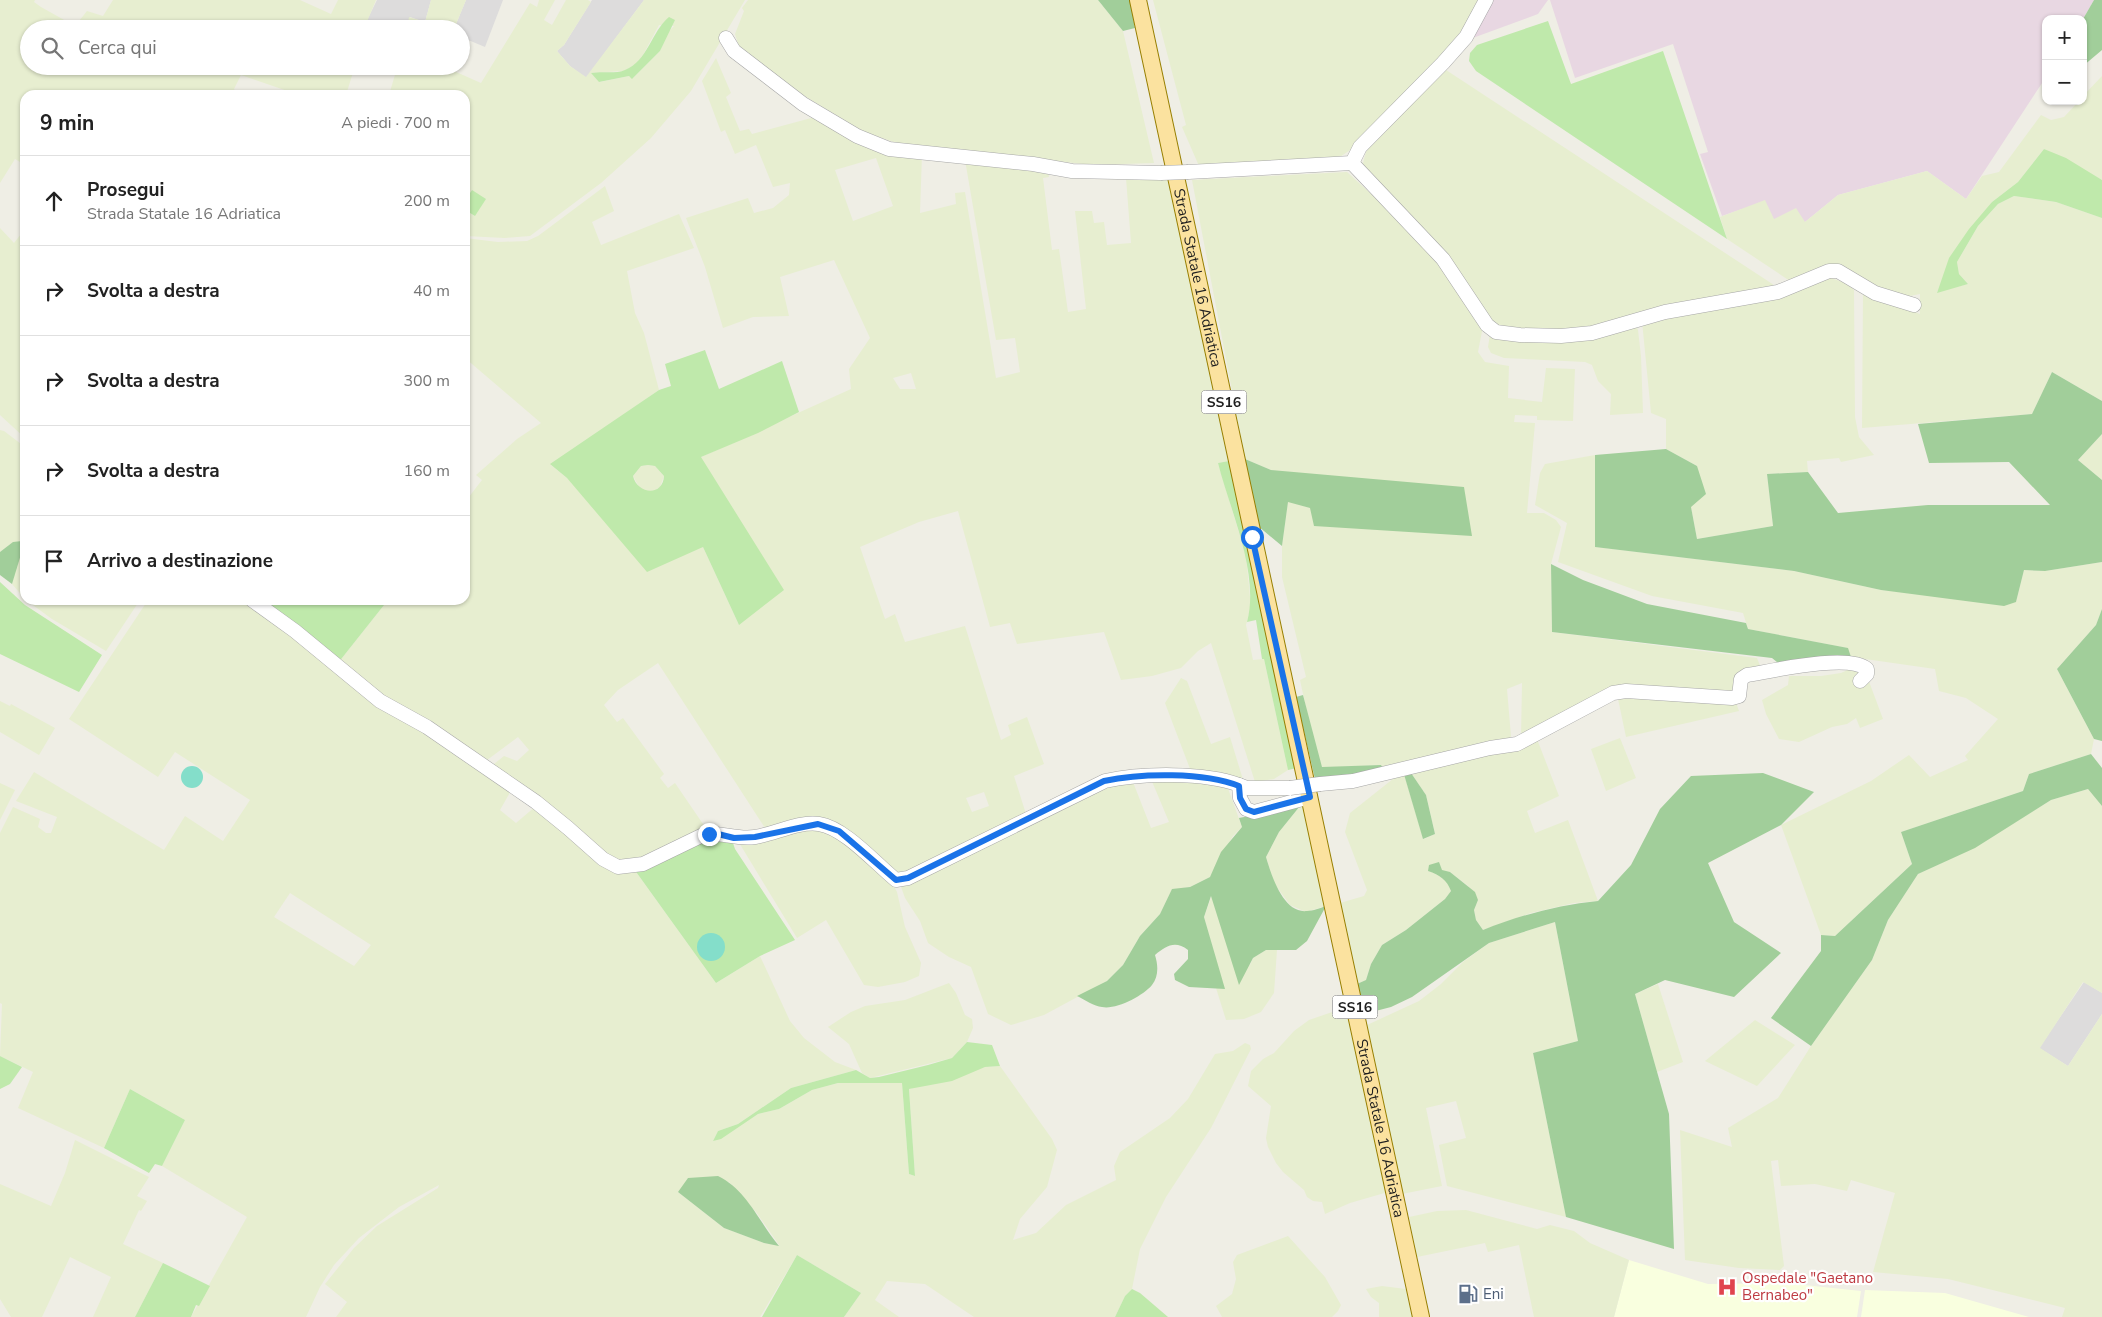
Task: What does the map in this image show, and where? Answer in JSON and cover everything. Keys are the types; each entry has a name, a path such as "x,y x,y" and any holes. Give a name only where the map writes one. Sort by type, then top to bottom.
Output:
{"main road":[{"name":"Strada Statale 16 Adriatica","path":"1138,0 1314,795 1421,1317"}],"street":[{"path":"1352,163 1360,147 1443,64 1466,37 1486,0"},
{"path":"726,38 734,51 803,104 856,136 889,149 1033,164 1072,171 1161,173 1352,163 1443,259 1487,325 1496,332 1561,336 1592,334 1665,312 1778,292 1829,271 1838,271 1875,293 1914,305"},
{"path":"259,605 295,631 380,701 427,727 536,802 603,859 618,867 643,864 706,834 714,833 734,838 755,837 818,824 839,831 896,880 908,878 1104,781 1128,776 1216,778 1247,788 1290,788 1314,795"},
{"path":"1239,786 1240,798 1246,809 1254,812 1314,795 1353,781 1490,748 1517,744 1613,693 1626,691 1732,698 1739,696 1741,679 1747,675 1828,662 1862,664 1867,668 1867,674 1860,681"}],"shaded area":[{"path":"0,0 35,0 34,2 41,7 64,20 20,20 20,75 241,75 235,90 20,90 20,162 15,159 0,183"},
{"path":"113,0 300,0 331,14 338,0 376,0 368,20 80,20 87,11 103,16"},
{"path":"377,0 431,0 426,20 410,17 409,20 367,20"},
{"path":"431,0 466,0 458,20 426,20"},
{"path":"466,0 503,0 485,47 470,41 470,20 458,20"},
{"path":"539,0 555,0 544,20 552,25 566,0 588,0 591,2 564,45 557,51 570,66 586,77 644,0 745,0 691,91 651,138 601,183 530,236 505,238 470,236 470,213 475,216 472,190 470,193 470,90 390,90 395,75 463,75 481,83 530,3 537,7","holes":["659,25 674,26 667,33 660,51 633,78 629,76 600,82 591,73 624,71 636,64 643,55"]},
{"path":"592,0 644,0 586,78 570,66 557,51 564,45"},
{"path":"748,0 1098,0 1123,31 1154,163 1092,165 897,143 864,132 803,95 739,47 735,34 744,11 742,8"},
{"path":"1153,0 1483,0 1451,48 1356,146 1337,159 1199,166 1182,127 1186,125"},
{"path":"1492,0 1548,0 1538,14 1470,39"},
{"path":"1550,0 2094,0 2085,15 2042,15 2042,83 1966,199 1927,171 1838,195 1805,222 1774,219 1742,209 1722,216 1700,154 1708,152 1673,44 1575,78"},
{"path":"716,58 731,93 726,97 740,131 749,129 752,134 815,117 851,141 886,155 922,154 920,213 956,204 955,193 965,192 996,378 1020,372 1015,338 996,340 965,160 1047,168 1049,177 1043,178 1052,250 1059,249 1068,312 1086,309 1075,211 1092,211 1094,223 1104,222 1107,245 1131,243 1126,178 1168,177 1229,461 1218,463 1246,556 1251,607 1246,625 1253,660 1264,659 1288,770 1274,779 1255,782 1211,643 1198,651 1181,668 1152,676 1121,680 1104,632 1017,644 1010,623 990,627 958,511 919,522 860,547 885,619 895,614 905,642 965,626 1001,740 1011,735 1008,725 1027,717 1044,764 1014,776 1026,814 917,871 894,873 820,821 767,831 658,663 618,690 604,705 617,722 623,718 664,774 660,778 668,788 675,783 703,824 704,830 638,863 613,863 489,768 504,756 517,761 529,750 518,737 483,763 402,711 338,663 384,605 470,605 470,496 482,480 476,475 517,439 541,423 470,362 470,239 498,242 527,241 538,236 605,186 614,211 592,222 601,245 679,214 694,248 627,271 635,313 644,333 659,390 551,465 567,478 703,547 739,625 701,457 851,389 849,369 870,338 834,260 780,277 789,316 753,317 723,328 705,267 686,218 748,198 754,213 773,208 789,195 790,183 773,187 756,145 735,154 725,130 721,132 702,81","holes":["876,158 893,206 853,221 835,170","911,373 916,389 900,389 893,378","984,792 989,806 972,812 966,798"]},
{"path":"1443,68 1777,287 1589,331 1561,333 1493,326 1365,172 1363,163 1367,148"},
{"path":"241,75 352,75 348,90 284,90"},
{"path":"2102,76 2102,180 2044,149 2018,182 1992,202 1937,292 1968,284 1959,274 1957,262 1978,226 1998,204 2014,196 2056,202 2102,218 2102,401 2052,372 2032,414 1862,428 1863,292 1920,314 1920,294 1899,298 1833,267 1793,283 1727,239 1720,217 1765,200 1774,219 1796,208 1805,222 1838,195 1927,171 1966,199 1982,176 1999,172 2041,115 2051,120 2064,117 2075,105 2087,105 2087,92"},
{"path":"1347,172 1403,223 1438,262 1483,326 1478,352 1485,362 1509,366 1508,398 1542,402 1546,368 1575,369 1573,421 1537,420 1537,416 1515,415 1514,422 1535,423 1527,513 1544,513 1556,520 1561,527 1551,564 1552,632 1757,658 1761,668 1737,673 1731,693 1615,686 1521,736 1522,683 1507,689 1511,736 1507,743 1384,770 1381,765 1322,768 1311,731 1300,680 1306,677 1282,577 1282,546 1288,501 1310,508 1471,536 1271,470 1245,459 1192,180"},
{"path":"0,228 14,243 20,235 20,433 0,415"},
{"path":"1831,278 1848,284 1854,290 1855,417 1859,437 1874,455 1841,462 1839,458 1807,461 1808,472 1767,474 1773,526 1697,539 1691,507 1697,466 1666,449 1666,419 1651,413 1642,321"},
{"path":"1636,326 1641,356 1643,413 1610,415 1611,394 1598,381 1592,365 1585,362 1504,358 1491,353 1488,347 1490,334"},
{"path":"0,430 20,443 20,593 12,584 17,562 6,548 0,552"},
{"path":"2102,434 2102,480 2078,460"},
{"path":"1595,455 1596,547 1794,571 1881,590 2016,602 2024,570 2045,571 2102,562 2102,609 2096,625 2057,669 2094,739 2091,754 2029,774 2023,791 1901,832 1912,864 1835,936 1821,935 1781,825 1871,781 1909,755 1930,777 1968,760 1965,756 1998,719 1966,698 1939,691 1935,669 1851,657 1847,648 1748,629 1743,613 1652,596 1558,562 1567,523 1535,505 1540,473 1545,464"},
{"path":"641,466 655,466 664,476 660,487 654,491 645,491 639,487 633,476"},
{"path":"33,605 137,605 106,651 52,619"},
{"path":"145,605 257,605 512,789 500,810 516,823 536,806 583,845 634,869 716,983 760,956 790,1021 804,1038 835,1062 856,1070 791,1088 738,1124 718,1131 713,1141 758,1114 779,1109 812,1090 838,1083 902,1083 909,1174 915,1176 909,1089 985,1067 1000,1066 1052,1139 1057,1150 1047,1187 1020,1219 1013,1240 1036,1233 1066,1205 1116,1180 1114,1166 1120,1152 1170,1118 1188,1099 1215,1054 1233,1051 1245,1043 1250,1045 1251,1049 1211,1128 1166,1197 1140,1249 1132,1289 1125,1296 1115,1317 974,1317 925,1284 887,1281 875,1300 899,1317 844,1317 861,1293 797,1255 760,1317 336,1317 347,1302 325,1284 354,1248 377,1226 438,1188 439,1185 399,1207 359,1238 334,1265 320,1287 306,1317 191,1317 247,1217 162,1166 185,1120 130,1089 104,1148 18,1108 33,1072 0,1056 2,1004 0,1003 0,833 13,807 40,819 38,827 46,833 51,833 57,817 16,801 34,772 164,850 185,816 223,841 250,800 175,752 158,777 69,719","holes":["290,893 371,945 354,966 274,917","729,1182 756,1212 779,1245 764,1243 724,1228 678,1192"]},
{"path":"1856,666 1864,668 1883,719 1860,728 1856,718 1847,724 1832,727 1799,742 1779,739 1766,714 1762,700 1788,685 1789,676 1821,676 1841,673"},
{"path":"1181,678 1187,681 1211,744 1230,737 1244,783 1192,774 1165,703"},
{"path":"1617,694 1735,700 1739,711 1626,737"},
{"path":"0,701 10,706 11,704 55,728 39,755 0,732"},
{"path":"1620,738 1636,778 1606,791 1591,749"},
{"path":"1537,739 1559,796 1527,811 1535,833 1568,820 1598,901 1574,903 1531,913 1483,930 1476,920 1474,910 1478,900 1468,886 1450,872 1428,871 1438,874 1449,884 1451,891 1445,899 1406,930 1382,945 1371,964 1366,980 1357,984 1340,903 1364,896 1367,890 1345,832 1350,813 1403,771 1424,839 1435,834 1426,795 1409,770"},
{"path":"192,766 200,769 203,777 200,785 192,788 184,785 181,777 184,769"},
{"path":"1131,777 1151,828 1169,822 1151,779 1226,783 1242,827 1233,836 1210,877 1190,887 1172,890 1160,914 1140,936 1123,965 1107,981 1044,1015 1011,1025 988,1014 971,967 949,957 928,943 920,921 905,898 900,884 1018,824"},
{"path":"0,783 15,790 0,820"},
{"path":"2088,789 2102,806 2102,993 2083,982 2040,1048 2068,1066 2102,1014 2102,1317 2062,1317 2065,1308 1948,1279 1873,1272 1895,1193 1851,1180 1847,1191 1815,1184 1781,1186 1778,1160 1771,1161 1784,1266 1780,1270 1739,1268 1685,1260 1680,1130 1732,1147 1728,1128 1778,1098 1811,1046 1872,960 1888,920 1918,874 1975,847 2051,800"},
{"path":"1304,805 1326,906 1306,912 1290,905 1274,883 1266,857 1279,832 1300,806"},
{"path":"806,827 839,836 890,879 897,892 905,927 921,963 919,976 905,982 878,987 864,985 826,920 797,938 738,841"},
{"path":"1212,895 1250,965 1253,958 1266,950 1277,950 1274,993 1261,1012 1244,1019 1226,1020 1216,988 1224,989 1204,917"},
{"path":"1555,922 1578,1041 1533,1053 1566,1217 1447,1186 1439,1145 1466,1138 1456,1101 1426,1108 1442,1186 1402,1194 1367,1025 1419,1001 1441,984 1463,962 1489,943"},
{"path":"711,933 721,937 725,947 721,957 711,961 701,957 697,947 701,937"},
{"path":"2084,982 2102,993 2102,1014 2068,1066 2039,1048"},
{"path":"949,983 956,993 965,1015 972,1019 973,1028 967,1042 952,1058 870,1078 862,1073 849,1044 828,1027 851,1012 865,1006 905,1000"},
{"path":"1658,984 1683,1062 1657,1072 1635,994"},
{"path":"1338,1010 1350,1010 1388,1192 1350,1203 1325,1214 1322,1202 1313,1201 1307,1197 1304,1190 1283,1172 1276,1163 1266,1138 1271,1106 1248,1086 1251,1071 1263,1059 1274,1053 1294,1031 1309,1020"},
{"path":"1755,1020 1795,1045 1757,1086 1705,1061"},
{"path":"75,1140 149,1177 137,1196 147,1201 141,1211 139,1210 123,1244 163,1263 135,1317 93,1317 111,1277 70,1257 42,1317 11,1317 0,1299 0,1184 51,1206 65,1173"},
{"path":"1466,1210 1537,1229 1550,1225 1574,1231 1590,1243 1629,1260 1614,1317 1534,1317 1519,1245 1488,1252 1485,1243 1417,1257 1409,1217 1437,1211"},
{"path":"1288,1236 1325,1277 1341,1305 1338,1311 1332,1317 1222,1317 1216,1306 1232,1294 1236,1279 1233,1262 1237,1255"},
{"name":"Ospedale \"Gaetano Bernabeo\"","path":"1629,1260 1708,1284 1785,1283 1861,1291 1857,1317 1614,1317"},
{"path":"1382,1286 1406,1289 1412,1317 1379,1317 1379,1303 1371,1297 1366,1289"},
{"path":"1865,1290 1945,1293 2029,1317 1861,1317"}],"green space":[{"path":"1098,0 1130,0 1135,28 1123,31"},
{"path":"2094,0 2102,0 2102,50 2087,63 2087,15 2085,15"},
{"path":"669,17 675,20 660,51 632,79 629,76 599,82 591,73 622,71 633,66"},
{"path":"1548,21 1571,84 1663,51 1727,239 1476,71 1469,61 1470,53 1477,45"},
{"path":"2044,149 2066,158 2102,180 2102,218 2056,202 2014,196 1998,204 1978,226 1957,262 1959,274 1968,284 1937,293 1949,258 1969,229 1992,202 2018,182"},
{"path":"472,190 486,199 475,216 470,213 470,193"},
{"path":"705,350 719,389 782,361 799,412 758,433 701,457 784,590 739,625 703,547 647,572 567,478 550,464 659,390 671,386 665,364","holes":["641,466 655,466 664,476 663,483 655,490 650,491 639,487 633,476"]},
{"path":"2052,372 2102,401 2102,434 2078,460 2102,480 2102,562 2045,571 2024,570 2016,602 2004,606 1881,590 1794,571 1595,547 1595,455 1666,449 1697,466 1706,494 1691,507 1697,539 1773,526 1767,474 1808,472 1838,513 1928,505 2050,505 2009,462 1929,463 1918,424 2032,414"},
{"path":"1245,459 1271,470 1464,487 1472,536 1314,526 1310,508 1288,502 1282,546 1258,526"},
{"path":"1229,461 1297,768 1288,770 1264,659 1262,659 1256,620 1247,622 1250,603 1250,583 1247,563 1218,463"},
{"path":"20,541 20,558 12,584 0,575 0,552 13,542"},
{"path":"1551,564 1583,580 1647,604 1746,623 1748,629 1848,648 1851,657 1782,666 1772,658 1552,632"},
{"path":"0,582 20,600 20,605 25,605 102,655 79,692 0,654"},
{"path":"264,605 384,605 338,663"},
{"path":"2102,609 2102,741 2094,739 2057,669 2096,625"},
{"path":"1303,695 1322,767 1381,765 1384,770 1315,779 1296,697"},
{"path":"2091,754 2102,768 2102,806 2088,789 2051,800 1975,848 1918,874 1888,920 1872,960 1811,1046 1771,1018 1821,951 1821,935 1835,936 1912,864 1901,832 2023,791 2029,774"},
{"path":"1409,770 1426,795 1435,834 1423,839 1403,771"},
{"path":"1763,773 1814,792 1781,825 1708,863 1734,922 1781,953 1734,997 1665,980 1635,994 1669,1114 1674,1249 1566,1217 1533,1053 1578,1041 1555,922 1489,943 1412,997 1391,1007 1364,1014 1357,984 1366,980 1371,964 1382,945 1406,930 1445,899 1451,891 1442,878 1428,871 1429,865 1439,862 1442,870 1450,872 1475,892 1478,900 1474,910 1476,920 1483,930 1540,911 1598,901 1631,865 1660,809 1691,776"},
{"path":"1300,806 1279,832 1266,857 1279,892 1291,906 1307,911 1326,906 1307,941 1296,950 1266,950 1253,958 1239,985 1211,896 1204,917 1225,989 1189,987 1175,980 1174,974 1188,959 1188,950 1179,945 1171,945 1155,955 1157,963 1156,978 1148,989 1136,998 1122,1004 1102,1007 1077,996 1107,981 1123,965 1140,936 1160,914 1172,889 1190,887 1210,877 1221,852 1242,827 1239,818"},
{"path":"703,837 732,840 735,849 795,940 760,956 716,983 634,869"},
{"path":"967,1042 992,1045 1000,1066 985,1067 952,1081 909,1089 915,1176 909,1174 902,1083 838,1083 812,1090 779,1109 758,1114 721,1139 713,1141 718,1131 738,1124 791,1088 856,1070 870,1078 928,1065 952,1058"},
{"path":"0,1056 22,1067 10,1084 0,1089"},
{"path":"130,1089 185,1120 162,1166 155,1164 149,1173 104,1148"},
{"path":"718,1176 737,1189 745,1198 779,1246 764,1243 724,1228 678,1192 688,1178"},
{"path":"797,1255 861,1293 844,1317 762,1317"},
{"path":"163,1263 210,1286 199,1306 196,1305 191,1317 135,1317"},
{"path":"1132,1289 1140,1293 1168,1317 1115,1317 1125,1296"}],"place":[{"name":"Ospedale \"Gaetano Bernabeo\"","path":"1727,1287"},
{"name":"Eni","path":"1468,1294"}],"route":[{"path":"709,834 714,833 734,838 755,837 798,826 818,824 839,831 896,880 908,878 1031,815 1104,781 1128,776 1216,778 1230,782 1239,786 1240,798 1246,809 1254,812 1310,797 1252,537"}]}
